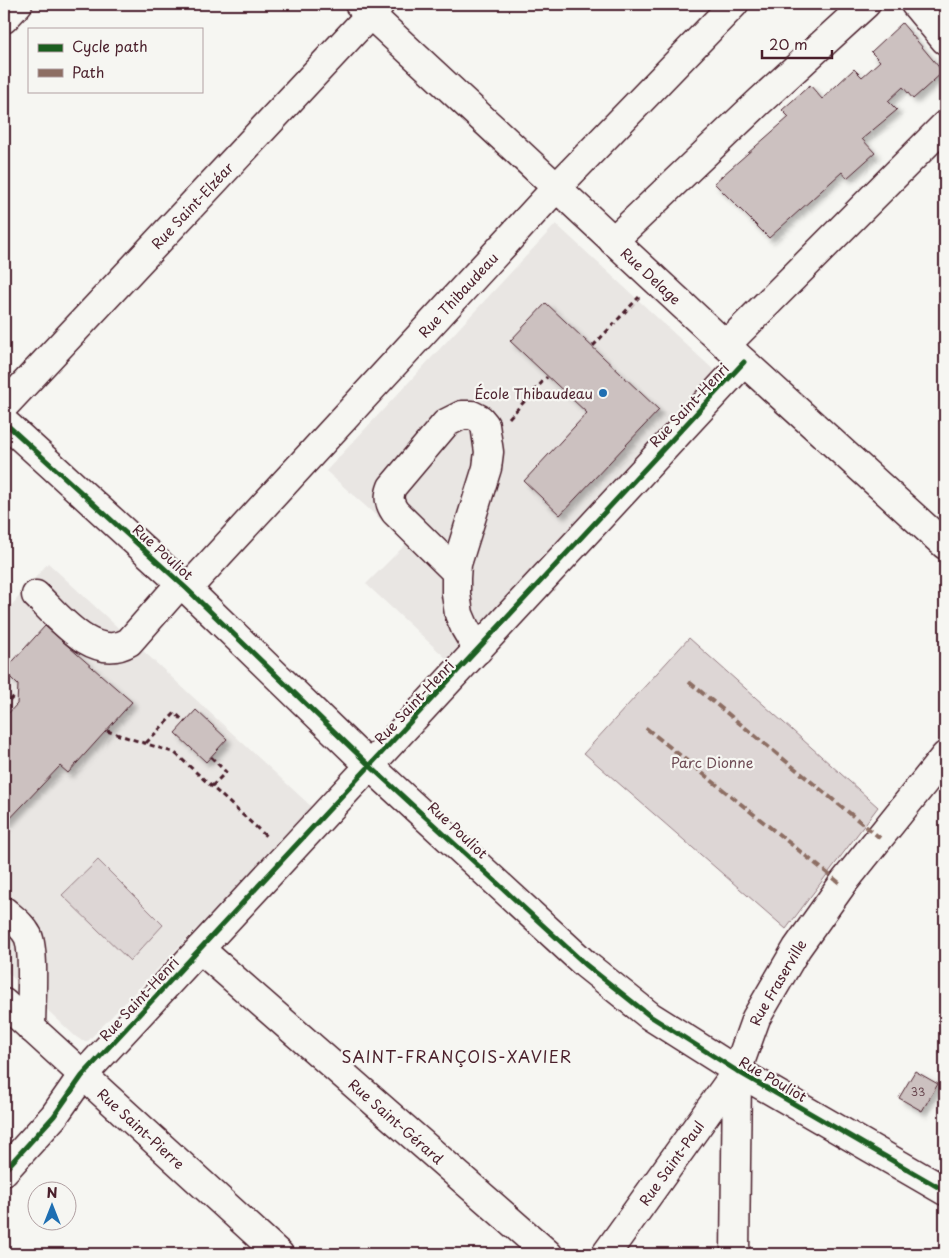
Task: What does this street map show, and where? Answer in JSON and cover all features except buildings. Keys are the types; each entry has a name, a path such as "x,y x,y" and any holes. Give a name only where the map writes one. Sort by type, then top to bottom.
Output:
{"street":[{"path":"4,18 18,4"},
{"name":"Rue Thibaudeau","path":"36,595 82,638 100,647 109,648 129,642 184,587 556,188 734,4"},
{"path":"613,241 760,101 866,4"},
{"name":"Rue Delage","path":"370,7 556,188 945,545"},
{"name":"Rue Saint-Elzéar","path":"4,406 370,7"},
{"name":"Rue Saint-Henri","path":"4,1171 54,1116 82,1076 478,650 735,354 945,125"},
{"path":"456,572 395,512 390,504 389,496 392,487 446,423 462,415 472,415 480,418 485,425 489,452 487,468 475,512 457,564 456,594 459,614 478,650"},
{"name":"Rue Pouliot","path":"4,422 184,587 370,766 586,964 650,1016 737,1071 945,1191"},
{"name":"Rue Fraserville","path":"735,1254 737,1071 756,1018 797,948 844,882 945,756"},
{"path":"4,911 29,937 31,962 30,1028"},
{"name":"Rue Saint-Gérard","path":"200,949 548,1254"},
{"name":"Rue Saint-Pierre","path":"4,1003 279,1254"},
{"name":"Rue Saint-Paul","path":"606,1254 737,1071"}],"path":[{"path":"593,346 655,280"},
{"path":"488,440 547,377"},
{"path":"4,707 14,696"},
{"path":"146,743 175,712 185,722"},
{"path":"107,731 175,752 287,856"},
{"path":"211,757 226,772 212,786"}],"shaded area":[{"path":"556,224 717,373 447,659 366,584 407,543 326,471"},
{"path":"48,563 313,808 88,1041 82,1041 75,1036 4,969 4,614"}],"green space":[{"name":"Parc Dionne","path":"689,638 878,807 786,929 584,753"},
{"path":"98,860 163,925 130,961 62,895"}],"marked path":[{"path":"689,682 880,838"},
{"path":"646,728 842,885"}],"cycle path":[{"path":"4,1171 54,1116 82,1076 744,362"},
{"path":"4,422 187,589 370,766 585,964 650,1016 737,1071 945,1191"}],"place":[{"name":"École Thibaudeau","path":"603,393"}],"district":[{"name":"SAINT-FRANÇOIS-XAVIER","path":"457,1056"}]}
